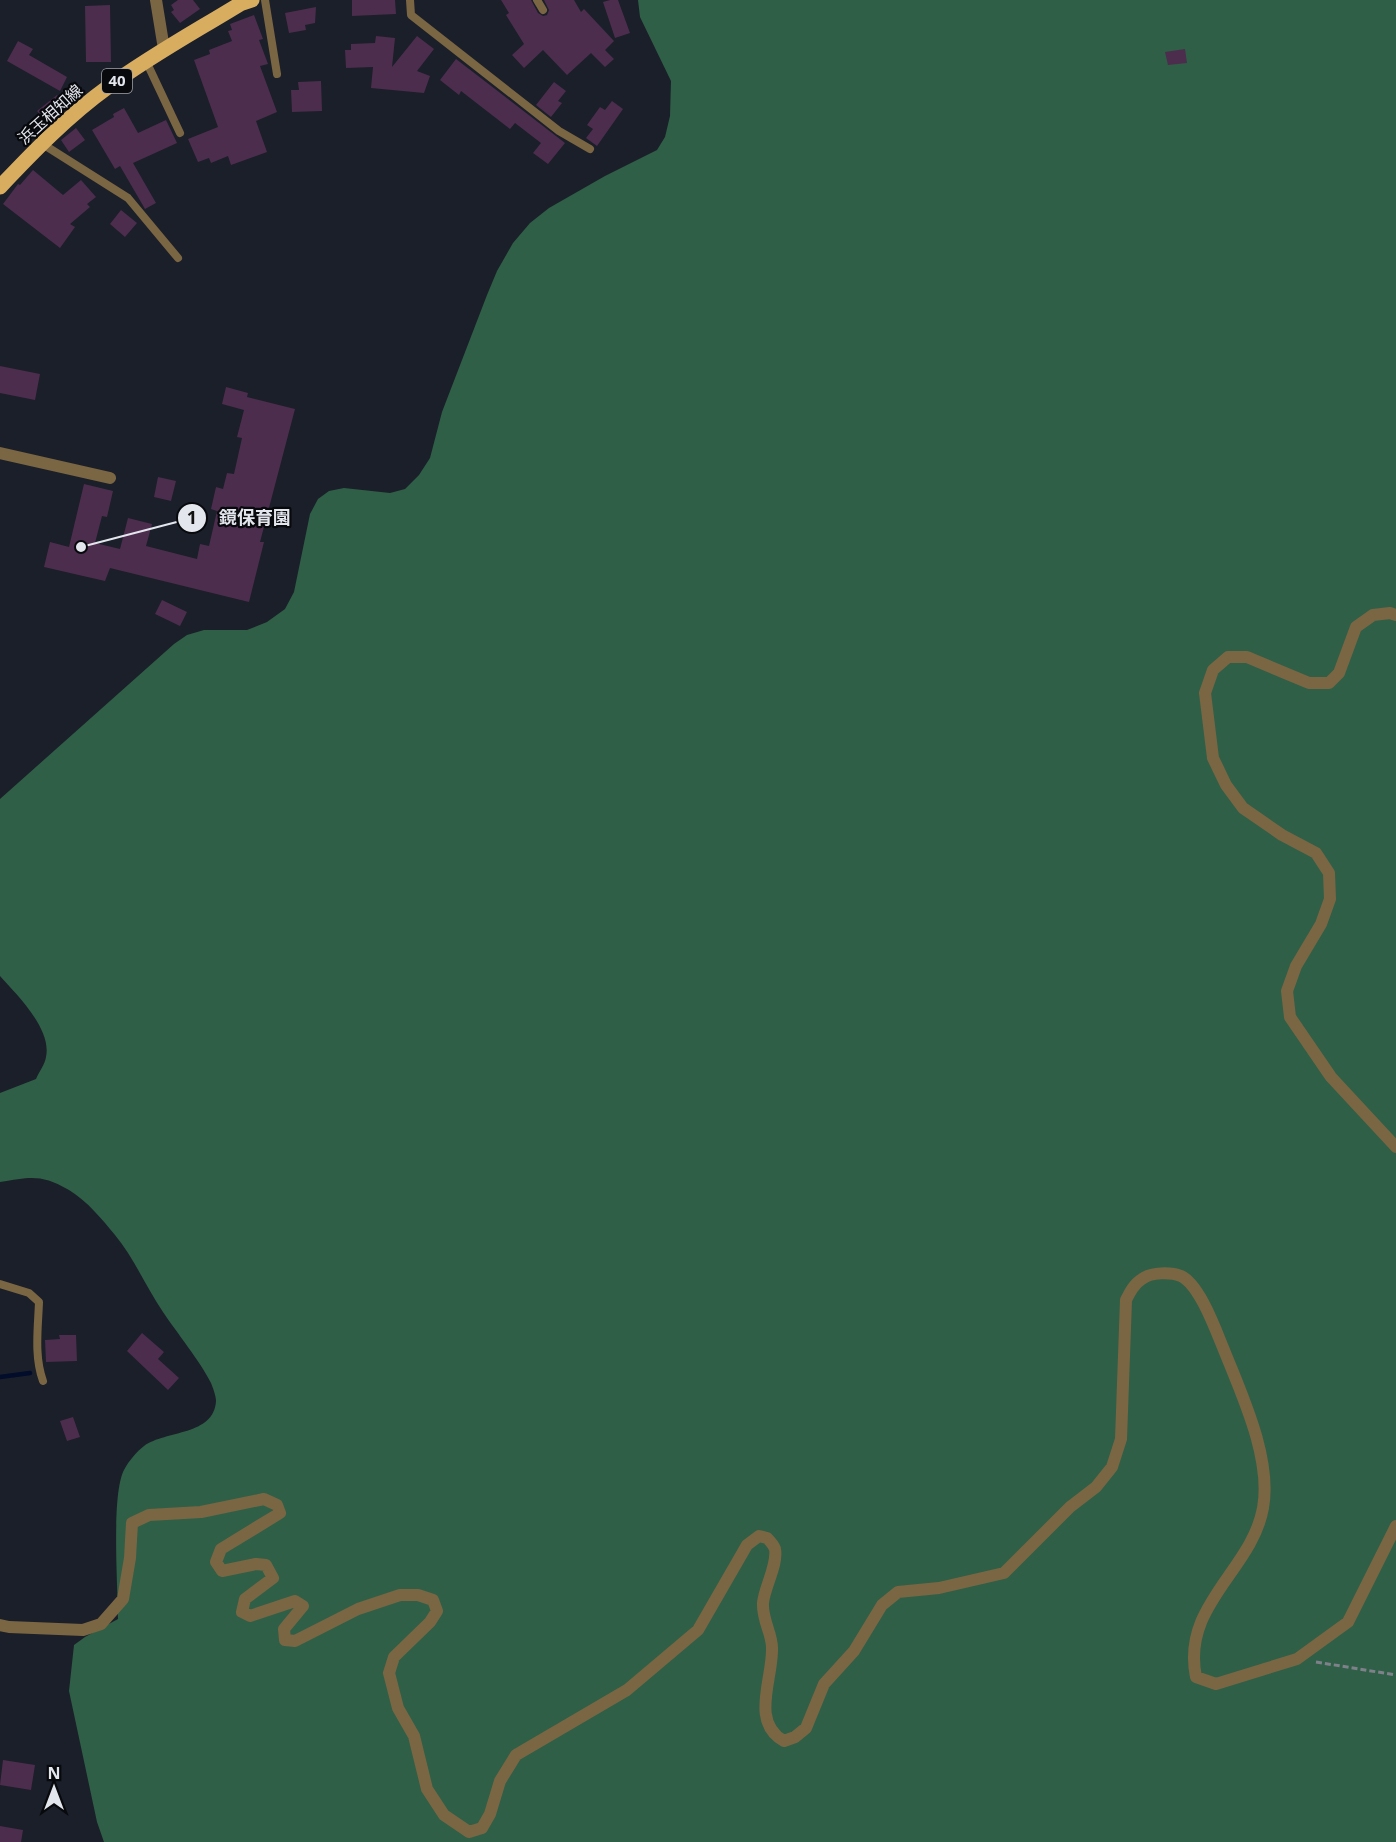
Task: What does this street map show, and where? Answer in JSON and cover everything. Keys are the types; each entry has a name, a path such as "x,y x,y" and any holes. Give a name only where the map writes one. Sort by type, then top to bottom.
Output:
{"main road":[{"name":"浜玉相知線","path":"0,187 41,143 107,88 164,49 240,4 252,0"}],"street":[{"path":"156,0 164,49"},
{"path":"0,453 110,478"},
{"path":"1396,615 1390,613 1373,615 1356,627 1339,673 1329,683 1309,683 1247,657 1228,657 1213,670 1205,693 1213,758 1226,785 1243,808 1282,835 1316,853 1329,873 1330,899 1321,924 1296,966 1287,991 1290,1017 1330,1077 1396,1147"},
{"path":"0,1625 83,1630 101,1624 123,1599 130,1558 132,1523 149,1515 201,1512 264,1499 277,1505 280,1513 221,1549 216,1562 222,1571 256,1564 266,1565 273,1578 245,1599 242,1612 250,1616 295,1601 303,1606 284,1629 285,1640 295,1641 358,1609 400,1595 418,1595 434,1600 437,1611 430,1622 394,1657 389,1673 398,1708 414,1736 427,1789 444,1815 469,1832 482,1828 490,1814 500,1781 516,1755 627,1690 698,1630 747,1545 759,1536 767,1538 775,1548 763,1603 764,1619 772,1645 772,1663 765,1698 766,1721 773,1736 784,1741 795,1737 806,1728 824,1684 854,1651 882,1605 898,1592 939,1588 1004,1573 1070,1506 1096,1487 1112,1467 1121,1439 1126,1300 1134,1286 1144,1277 1164,1273 1181,1276 1193,1285 1211,1320 1248,1408 1258,1444 1265,1489 1263,1510 1250,1540 1209,1604 1196,1634 1193,1661 1196,1677 1216,1684 1296,1659 1348,1622 1396,1526"}],"lane":[{"path":"265,0 277,74"},
{"path":"410,0 411,15 559,131 590,149"},
{"path":"537,0 543,10"},
{"path":"146,61 180,133"},
{"path":"41,143 128,198 178,258"},
{"path":"0,1284 29,1293 39,1302 36,1354 43,1381"}],"path":[{"path":"1296,1659 1396,1675"}],"green space":[{"path":"638,0 1396,0 1396,1842 104,1842 97,1822 69,1691 74,1645 118,1619 116,1520 120,1482 124,1470 144,1446 164,1437 188,1431 207,1421 213,1412 216,1399 212,1385 195,1356 157,1302 128,1253 94,1211 76,1194 51,1181 28,1178 0,1182 0,1093 36,1079 45,1060 46,1046 44,1035 32,1013 0,976 0,799 174,644 187,635 204,630 247,630 267,622 285,609 294,592 310,514 318,499 329,491 344,488 390,493 405,489 419,475 430,458 442,412 487,295 513,243 530,223 549,208 657,150 665,137 670,116 671,81 640,17"}],"building":[{"path":"178,0 193,0 200,9 180,23 171,12 174,10 171,5"},
{"path":"352,0 395,0 396,14 352,16"},
{"path":"501,0 531,0 538,13 543,16 547,15 549,10 544,0 574,0 581,12 584,9 614,41 605,50 614,59 605,67 591,53 567,75 543,50 524,68 512,55 524,44 506,15 509,13"},
{"path":"618,0 630,33 615,38 603,2"},
{"path":"110,5 111,62 86,62 85,6"},
{"path":"316,7 315,23 305,25 306,30 289,33 285,13"},
{"path":"254,15 263,39 259,40 268,64 260,66 277,112 256,121 267,152 231,165 228,156 211,163 209,158 198,162 188,139 218,127 194,60 210,54 209,50 232,41 228,31 232,30 230,24"},
{"path":"376,36 395,38 392,67 417,36 434,49 417,71 430,76 424,93 371,88 373,67 346,68 345,50 351,50 351,44 375,43"},
{"path":"18,41 33,49 29,55 67,77 60,91 7,61"},
{"path":"1185,49 1187,63 1168,65 1165,52"},
{"path":"456,59 565,143 548,164 533,153 541,143 515,123 510,129 461,91 459,95 440,80"},
{"path":"321,81 322,111 292,112 291,90 299,90 298,82"},
{"path":"554,82 566,91 558,101 562,103 551,117 536,105"},
{"path":"57,95 65,106 46,121 37,111"},
{"path":"612,101 623,109 597,146 586,138 593,129 587,125 600,107 605,110"},
{"path":"124,108 138,133 166,120 177,143 133,163 156,203 145,209 120,166 115,169 92,130"},
{"path":"76,128 85,140 69,152 61,140"},
{"path":"33,170 63,195 81,180 96,197 87,204 90,207 70,224 75,227 60,248 3,204 18,184 20,185"},
{"path":"121,210 137,223 125,237 110,224"},
{"path":"0,366 40,374 35,400 0,393"},
{"path":"226,387 248,393 247,397 295,409 260,542 264,542 249,602 110,568 105,581 44,567 50,542 69,547 84,484 113,491 107,517 102,516 95,543 120,549 128,518 152,524 146,546 197,559 200,544 209,546 217,511 211,509 216,487 223,489 227,473 234,474 242,438 237,437 244,410 222,404"},
{"path":"158,477 176,481 171,501 154,497"},
{"path":"162,600 187,612 180,626 155,614"},
{"path":"142,1333 164,1352 158,1359 179,1378 168,1390 127,1351"},
{"path":"59,1335 76,1335 77,1361 46,1362 45,1340 60,1339"},
{"path":"73,1417 80,1437 67,1441 60,1421"},
{"path":"3,1760 35,1765 31,1790 0,1785"},
{"path":"0,1826 23,1830 21,1842 0,1842"}],"waterway":[{"path":"0,1377 30,1373"}],"place":[{"name":"鏡保育園","path":"81,547"}]}
